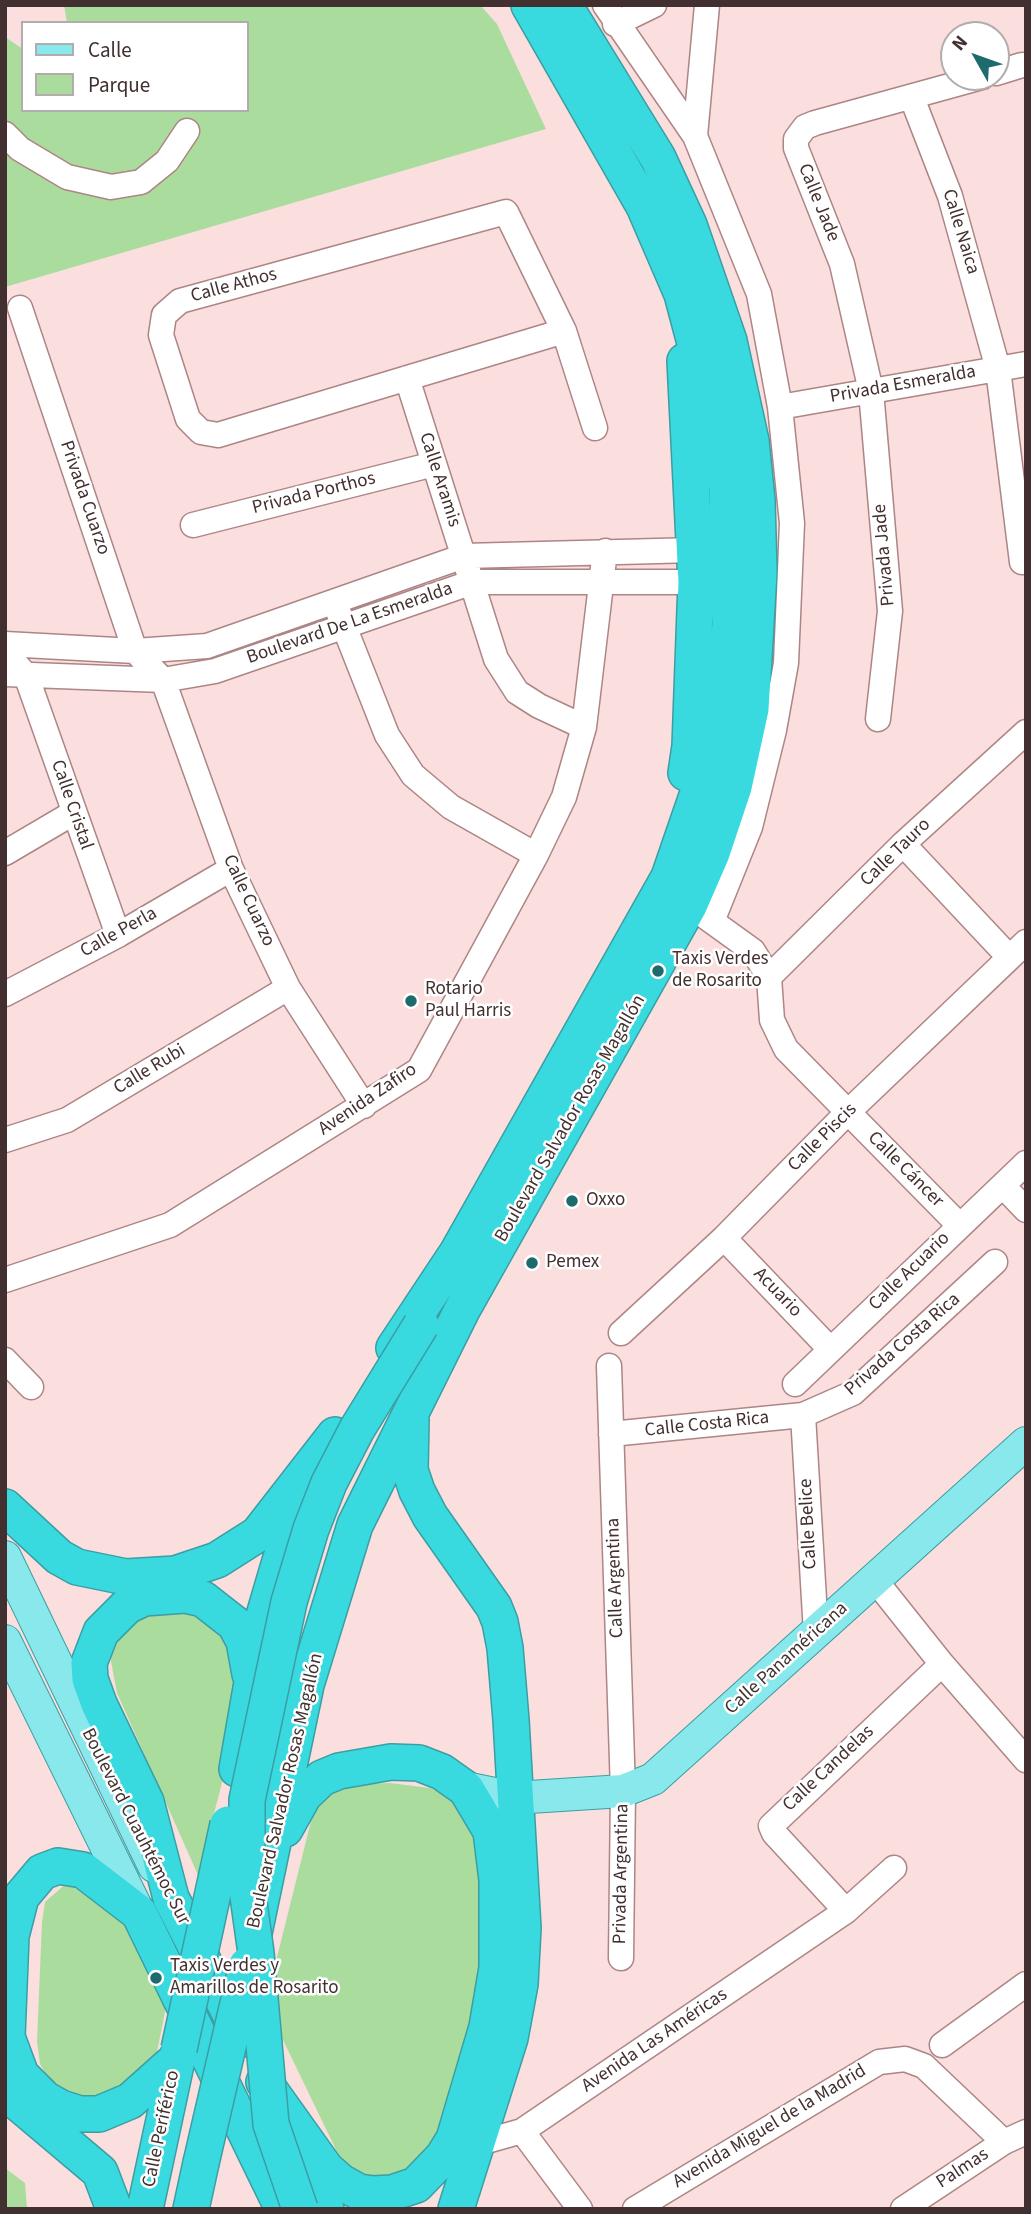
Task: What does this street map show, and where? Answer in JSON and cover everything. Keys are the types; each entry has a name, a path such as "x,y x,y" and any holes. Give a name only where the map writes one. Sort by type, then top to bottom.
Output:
{"highway":[{"name":"Boulevard Salvador Rosas Magallón","path":"191,2209 264,1892 306,1685 355,1525 412,1406 473,1259 669,877 710,758 721,699 730,625 727,490 716,422 682,294 644,206 529,5"},
{"name":"Boulevard Salvador Rosas Magallón","path":"228,1824 263,1619 281,1558 335,1435 473,1259 701,913 712,853 734,787 751,709 759,572 757,500 751,441 729,341 689,225 658,158 564,5"},
{"path":"669,877 690,746 696,566 682,294"},
{"path":"319,2209 303,2167 286,2077 265,1870 269,1780 282,1708 314,1580 335,1512 370,1437 426,1331 441,1290 473,1259"},
{"path":"300,2209 283,2167 271,2124 256,1953 247,1889 247,1800 289,1602 311,1529 329,1483 357,1429 426,1331"},
{"path":"264,2082 326,2169 359,2192 392,2193 416,2185 443,2157 465,2141 510,2038 520,1984 523,1928 509,1688 500,1622 494,1607 430,1516 417,1490 410,1470 412,1406"},
{"path":"5,1507 59,1557 77,1567 126,1577 175,1574 217,1560 258,1534 335,1435"},
{"path":"171,1898 146,1802 99,1704 90,1679 89,1663 93,1648 113,1618 127,1606 144,1598 185,1595 203,1600 235,1624 244,1641 250,1664 248,1709"},
{"path":"264,1892 295,1811 304,1795 322,1778 339,1771 391,1762 419,1763 442,1772 465,1788 491,1831 497,1881 497,1968 465,2141 456,2209"},
{"name":"Calle Periférico","path":"145,2209 228,1824"},
{"path":"139,1913 83,1870 72,1866 58,1866 42,1872 31,1882 15,1914 11,1936 7,2038 11,2054 31,2087 45,2099 79,2114 99,2114 130,2101 178,2054"},
{"name":"Boulevard Cuauhtémoc Sur","path":"171,1898 326,2209"},
{"name":"Boulevard Cuauhtémoc Sur","path":"139,1913 283,2209"},
{"path":"5,2090 31,2116 100,2172 114,2209"},
{"path":"242,2121 249,2175 258,2209"}],"main road":[{"name":"Calle Panaméricana","path":"465,1788 514,1798 622,1791 653,1779 1026,1443"},
{"name":"Boulevard Cuauhtémoc Sur","path":"5,1557 117,1794 171,1898"},
{"name":"Boulevard Cuauhtémoc Sur","path":"5,1641 139,1913"},
{"path":"491,1831 514,1798"}],"street":[{"path":"654,5 610,14 695,136 759,294 780,407 793,523 786,663 774,730 750,827 701,913 753,951 769,977"},
{"path":"695,136 707,5"},
{"path":"1010,69 1022,65"},
{"path":"912,99 940,90"},
{"name":"Calle Naica","path":"912,99 950,196 998,369 1022,562"},
{"name":"Calle Jade","path":"871,391 842,264 796,148 796,139 805,127 816,123 912,99"},
{"path":"5,134 20,149 67,177 111,187 141,182 167,161 187,131"},
{"name":"Calle Athos","path":"565,331 218,435 201,432 188,419 161,335 164,315 180,300 506,212 565,331 595,428"},
{"name":"Privada Cuarzo","path":"20,308 135,651 163,680"},
{"name":"Privada Esmeralda","path":"780,407 1026,364"},
{"name":"Calle Aramis","path":"407,379 496,659 517,692 539,706 584,727"},
{"name":"Privada Jade","path":"871,391 890,611 877,719"},
{"name":"Privada Porthos","path":"194,525 434,464"},
{"name":"Boulevard De La Esmeralda","path":"5,643 135,651 207,646 464,556 605,551 696,566"},
{"name":"Avenida Zafiro","path":"5,1280 170,1225 419,1070 536,855 564,797 584,727 605,551"},
{"name":"Boulevard De La Esmeralda","path":"15,674 163,680 215,671 473,582 603,582 696,566"},
{"path":"334,600 387,735 413,775 451,807 536,855"},
{"path":"5,652 15,674"},
{"name":"Calle Cristal","path":"15,674 73,813 118,935"},
{"name":"Calle Cuarzo","path":"163,680 231,869 288,988 364,1106"},
{"name":"Calle Tauro","path":"769,977 903,844 1026,732"},
{"path":"5,853 73,813"},
{"path":"903,844 1017,950"},
{"name":"Calle Perla","path":"5,994 118,935 231,869"},
{"name":"Calle Piscis","path":"621,1333 724,1238 848,1112 1017,950"},
{"name":"Calle Cáncer","path":"769,977 772,1020 786,1049 959,1225"},
{"name":"Calle Rubi","path":"5,1140 67,1120 288,988"},
{"name":"Calle Acuario","path":"795,1384 1026,1163"},
{"path":"1003,1186 1026,1210"},
{"name":"Acuario","path":"724,1238 830,1349"},
{"name":"Privada Costa Rica","path":"803,1415 853,1393 995,1262"},
{"path":"5,1360 31,1387"},
{"name":"Calle Argentina","path":"609,1366 622,1791"},
{"name":"Calle Costa Rica","path":"611,1434 803,1415"},
{"name":"Calle Belice","path":"803,1415 816,1633"},
{"path":"875,1580 942,1664 1026,1760"},
{"name":"Calle Candelas","path":"846,1911 774,1833 771,1826 942,1664"},
{"name":"Privada Argentina","path":"621,1958 622,1791"},
{"name":"Avenida Las Américas","path":"465,2141 522,2131 846,1911 894,1868"},
{"path":"942,2045 1026,1984"},
{"name":"Avenida Miguel de la Madrid","path":"635,2209 879,2062 905,2059 924,2066 1015,2137"},
{"path":"522,2131 580,2209"},
{"name":"Palmas","path":"903,2209 1015,2137"}],"green space":[{"path":"64,5 480,5 497,24 546,129 5,287 5,37 21,48 21,112 248,112 248,21 67,21"},
{"path":"203,1607 231,1635 242,1706 198,1875 117,1693 110,1656 118,1631 139,1613"},
{"path":"390,1783 430,1788 459,1801 479,1828 491,1941 453,2113 409,2177 387,2184 354,2172 339,2156 269,2011 269,1989 314,1809 332,1792 359,1784"},
{"path":"69,1881 111,1900 167,2002 157,2052 137,2081 96,2099 73,2096 56,2086 40,2064 37,2041 45,1902"},
{"path":"5,2168 25,2183 27,2209 5,2209"}],"place":[{"name":"Taxis Verdes de Rosarito","path":"658,971"},
{"name":"Rotario Paul Harris","path":"411,1001"},
{"name":"Oxxo","path":"572,1201"},
{"name":"Pemex","path":"532,1263"},
{"name":"Taxis Verdes y Amarillos de Rosarito","path":"156,1978"}]}
